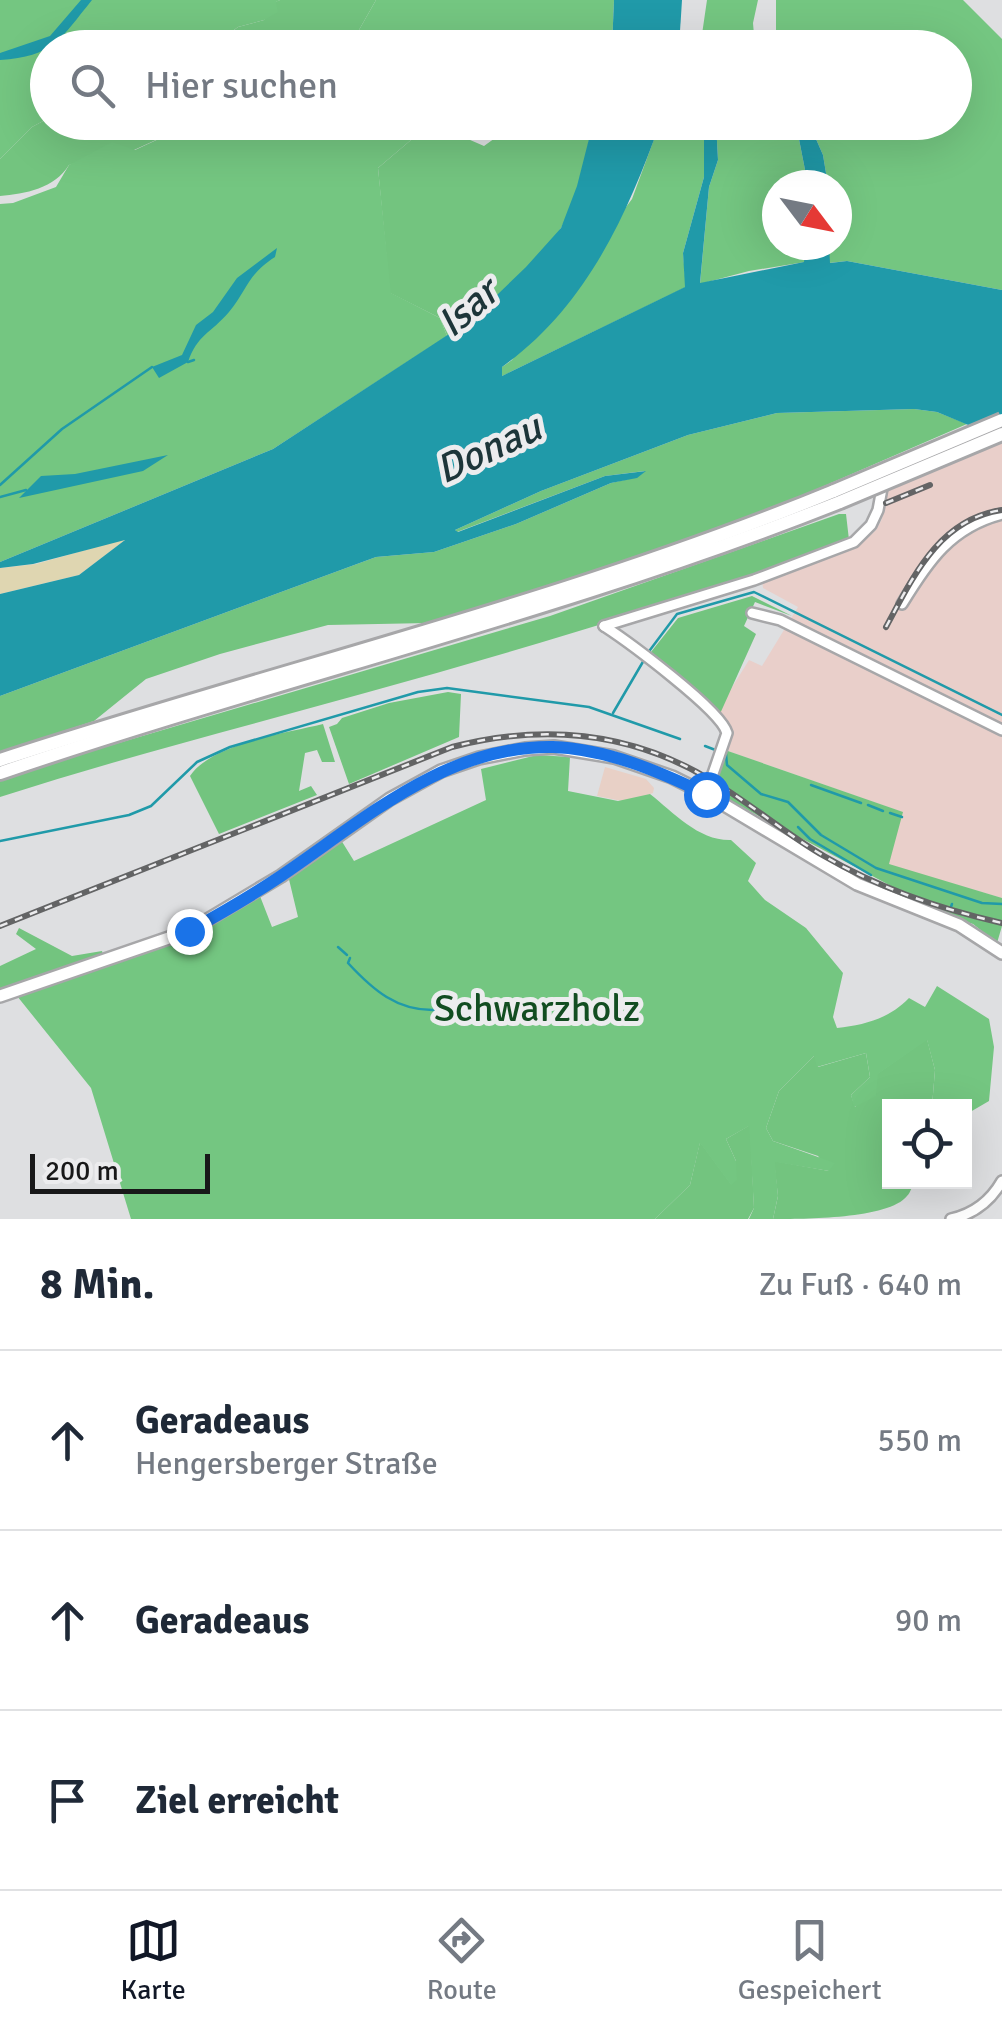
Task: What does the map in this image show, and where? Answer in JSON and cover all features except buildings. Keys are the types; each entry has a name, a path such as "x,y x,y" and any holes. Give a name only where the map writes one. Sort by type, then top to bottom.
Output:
{"highway":[{"path":"0,760 622,570 838,497 1002,420"},
{"path":"0,774 182,714 627,581 1002,434"},
{"path":"394,630 422,626 432,629"},
{"path":"81,733 111,714"}],"main road":[{"path":"0,996 189,931 258,890 401,792 441,772 479,758 554,747 646,767 706,794 857,884 959,925 1002,953"}],"street":[{"path":"706,794 726,732 719,718 659,663 604,626 754,580 854,542 878,510 884,465"},
{"path":"902,604 927,562 960,532 1002,514"},
{"path":"752,613 780,620 1002,730"},
{"path":"951,1219 980,1207 1002,1182"}],"shaded area":[{"path":"1002,443 1002,898 888,865 902,812 725,750 728,726 718,710 749,660 762,666 798,607 763,588 762,580 856,548 882,519 886,491"},
{"path":"605,767 646,779 654,788 653,793 627,802 597,796"}],"green space":[{"path":"0,0 280,0 276,2 278,12 234,30 30,30 30,129 0,159"},
{"path":"376,0 359,30 234,30 264,20 275,2"},
{"path":"376,0 614,0 613,30 359,30"},
{"path":"707,0 758,0 754,30 703,30"},
{"path":"776,0 963,0 1002,39 1002,290 847,261 829,263 852,260 852,170 826,170 816,140 972,140 972,30 776,30"},
{"path":"30,129 30,140 156,140 134,150 69,165 56,179 19,194 0,196 0,159"},
{"path":"156,140 411,140 378,168 391,293 440,318 447,336 273,449 0,562 0,204 56,187 69,165 112,142 135,150"},
{"path":"411,140 470,140 484,146 492,140 589,140 577,190 561,228 509,286 447,336 440,318 390,293 378,168"},
{"path":"654,140 704,140 704,177 683,253 686,287 502,376 502,367 512,360 632,199"},
{"path":"717,140 799,140 805,170 762,170 762,260 805,262 700,284 709,187 718,160"},
{"path":"914,409 937,412 967,424 755,516 623,563 428,623 328,625 146,679 94,721 0,752 0,696 376,557 434,552 516,524 645,471 605,476 455,530 541,491 688,435 777,413"},
{"path":"846,514 849,540 730,582 487,658 0,797 0,781 61,760 550,616"},
{"path":"752,596 792,616 755,602 744,626 756,634 719,716 651,652 678,618"},
{"path":"448,692 461,694 459,737 349,784 329,727 342,718 389,703"},
{"path":"323,724 335,762 322,762 317,750 305,753 299,791 311,786 317,795 219,834 190,776 200,765 251,741"},
{"path":"725,750 903,812 889,864 1002,898 1002,926 997,943 973,924 942,913 710,790"},
{"name":"Schwarzholz","path":"537,755 570,757 568,791 618,801 650,794 698,831 731,840 756,863 748,881 765,900 806,928 843,973 833,1017 837,1028 876,1019 909,998 925,1007 937,986 989,1019 994,1047 989,1101 972,1111 972,1099 933,1099 935,1070 927,1040 878,1074 876,1096 854,1107 851,1095 870,1077 866,1053 817,1067 814,1056 779,1091 766,1128 773,1141 835,1163 829,1171 775,1162 778,1196 773,1219 749,1219 754,1208 749,1126 726,1139 736,1161 737,1180 731,1185 700,1143 690,1185 655,1219 131,1219 91,1088 13,991 190,931 258,891 272,927 298,917 287,871 341,840 354,861 486,800 481,769"},
{"path":"19,928 72,956 102,951 103,955 0,989 0,966 36,949 16,934"},
{"path":"927,1039 935,1070 933,1099 882,1099 882,1189 910,1189 908,1194 897,1204 865,1213 773,1219 778,1196 774,1161 829,1171 818,1156 773,1141 766,1128 779,1091 815,1055 818,1067 866,1053 870,1077 851,1095 855,1107 877,1074"},
{"path":"750,1125 754,1208 748,1219 655,1219 690,1185 700,1142 731,1184 736,1161 726,1139"}],"sand":[{"path":"128,538 79,575 0,594 0,568 36,564"}],"water":[{"path":"81,0 92,0 67,30 55,30"},
{"path":"614,0 682,0 680,30 613,30"},
{"path":"30,43 30,55 0,60 0,53"},
{"name":"Donau","path":"589,140 653,140 600,258 557,317 502,367 502,376 685,287 683,253 704,177 704,140 717,140 718,160 709,187 700,283 804,260 830,260 1002,290 1002,439 937,412 914,409 777,413 688,435 541,491 455,530 605,476 646,471 637,478 611,483 516,524 434,552 376,557 0,696 0,594 79,575 125,540 33,564 0,568 0,562 273,449 472,319 561,228"},
{"path":"799,140 816,140 826,170 805,170"},
{"path":"277,248 275,257 259,270 229,312 200,340 188,362 159,378 152,367 182,355 196,325 213,312 237,278"},
{"path":"168,455 143,471 19,498 41,476 75,474"}],"waterway":[{"path":"188,362 194,360"},
{"path":"0,485 62,429 152,367"},
{"path":"0,497 26,490"},
{"path":"650,650 677,614 754,592 1002,715"},
{"path":"613,713 644,660"},
{"path":"0,841 129,815 151,806 197,762 230,747 418,692 447,688 589,707 680,739"},
{"path":"705,746 718,751"},
{"path":"726,754 727,765 761,794 788,802 821,835 876,868 982,903 1002,904"},
{"path":"811,785 861,803"},
{"path":"868,805 883,811"},
{"path":"890,813 902,817"},
{"path":"798,827 810,839 871,875"},
{"path":"338,947 347,955"},
{"path":"350,958 348,963 387,997 409,1007 435,1010"}],"railway":[{"path":"886,503 930,485"},
{"path":"886,627 918,570 945,538 961,525 1002,510"},
{"path":"0,926 452,747 551,734 616,742 679,763 724,788 809,847 866,878 910,896 1002,923"}],"route":[{"path":"189,931 281,876 401,792 479,758 554,747 590,752 646,767 706,794"}],"water label":[{"name":"Isar","path":"467,307"}]}
